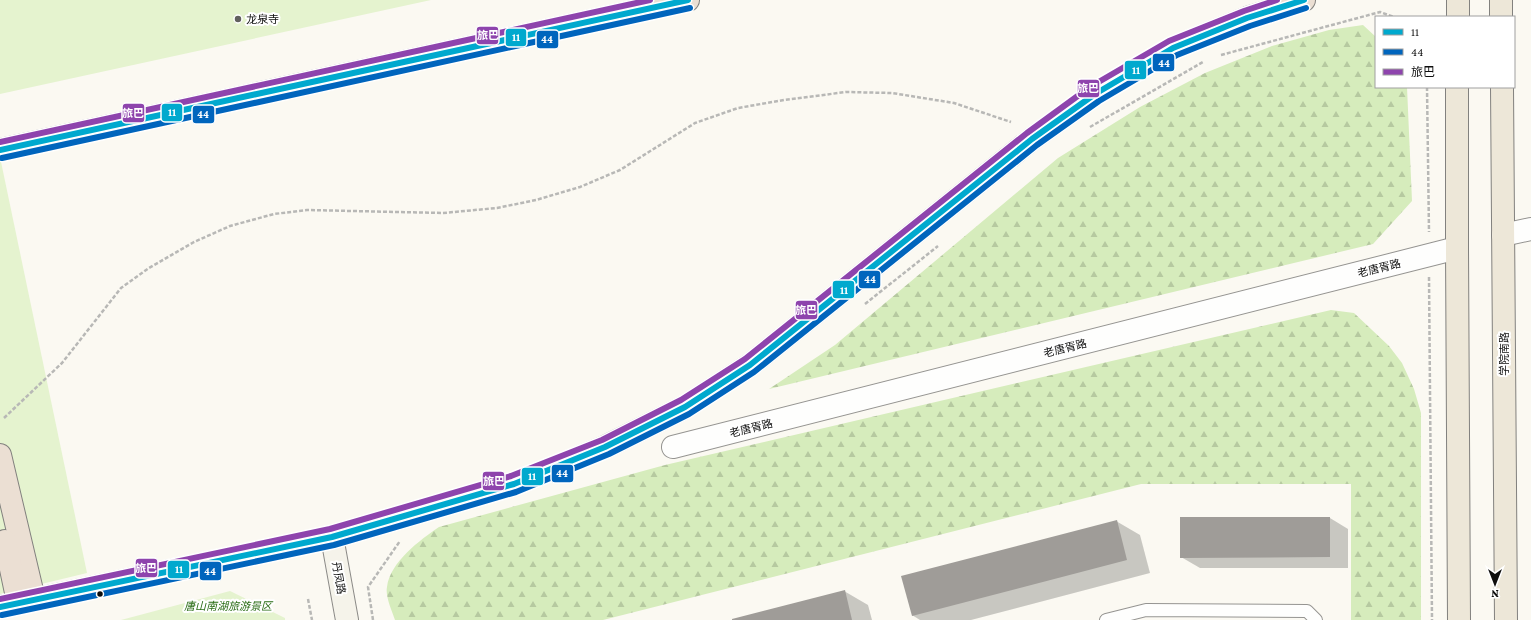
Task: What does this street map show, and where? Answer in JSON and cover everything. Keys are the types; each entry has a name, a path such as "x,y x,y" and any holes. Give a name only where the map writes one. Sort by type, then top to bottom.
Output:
{"highway":[{"path":"0,150 688,0"},
{"path":"17,603 332,537 514,484 605,447 685,406 750,365 1032,139 1095,94 1173,48 1247,18 1304,0"},
{"path":"0,455 17,603"},
{"path":"0,520 17,603"}],"main road":[{"path":"1458,0 1458,16"},
{"path":"1501,0 1501,16"},
{"path":"1457,88 1459,620"},
{"name":"学院南路","path":"1502,88 1506,620"},
{"name":"丹凤路","path":"332,537 347,620"}],"street":[{"path":"1503,236 1531,229"},
{"name":"老唐胥路","path":"674,447 1457,248"}],"lane":[{"path":"1106,620 1146,610 1307,611 1316,620"}],"path":[{"path":"1427,88 1432,620"},
{"path":"4,418 62,363 122,288 149,268 194,242 230,226 274,214 306,210 443,213 496,208 536,200 580,187 620,170 695,123 738,108 784,100 846,92 892,93 954,103 1011,122"},
{"path":"308,598 312,620"}],"green space":[{"path":"0,0 431,0 0,94"},
{"path":"1363,25 1375,36 1375,88 1407,88 1412,201 1373,244 769,389 835,345 1058,158 1140,107 1205,73 1272,46 1329,30"},
{"path":"0,157 87,573 0,594"},
{"path":"1331,310 1354,313 1389,346 1402,363 1414,389 1421,413 1421,620 1351,620 1351,484 1141,484 603,620 395,620 389,604 387,587 389,578 394,569 407,552 439,527 665,465"},
{"name":"唐山南湖旅游景区","path":"230,591 285,618 285,620 121,620"}],"building":[{"path":"1180,517 1330,517 1330,557 1180,558"},
{"path":"1117,520 1127,560 912,616 901,576"},
{"path":"845,590 852,620 732,620 732,619"}],"transit line":[{"name":"旅巴","path":"0,142 650,0"},
{"name":"11","path":"0,150 688,0"},
{"name":"旅巴","path":"0,599 330,529 511,476 602,440 681,400 745,359 1027,133 1090,87 1169,41 1244,11 1277,0"},
{"name":"11","path":"0,607 332,537 514,484 605,447 685,407 750,365 1032,139 1095,94 1173,48 1247,18 1304,0"},
{"name":"44","path":"2,158 690,8"},
{"name":"44","path":"2,615 334,545 516,492 609,454 689,414 754,372 1037,145 1099,101 1177,55 1250,26 1306,8"}],"place":[{"name":"龙泉寺","path":"238,19"}]}
